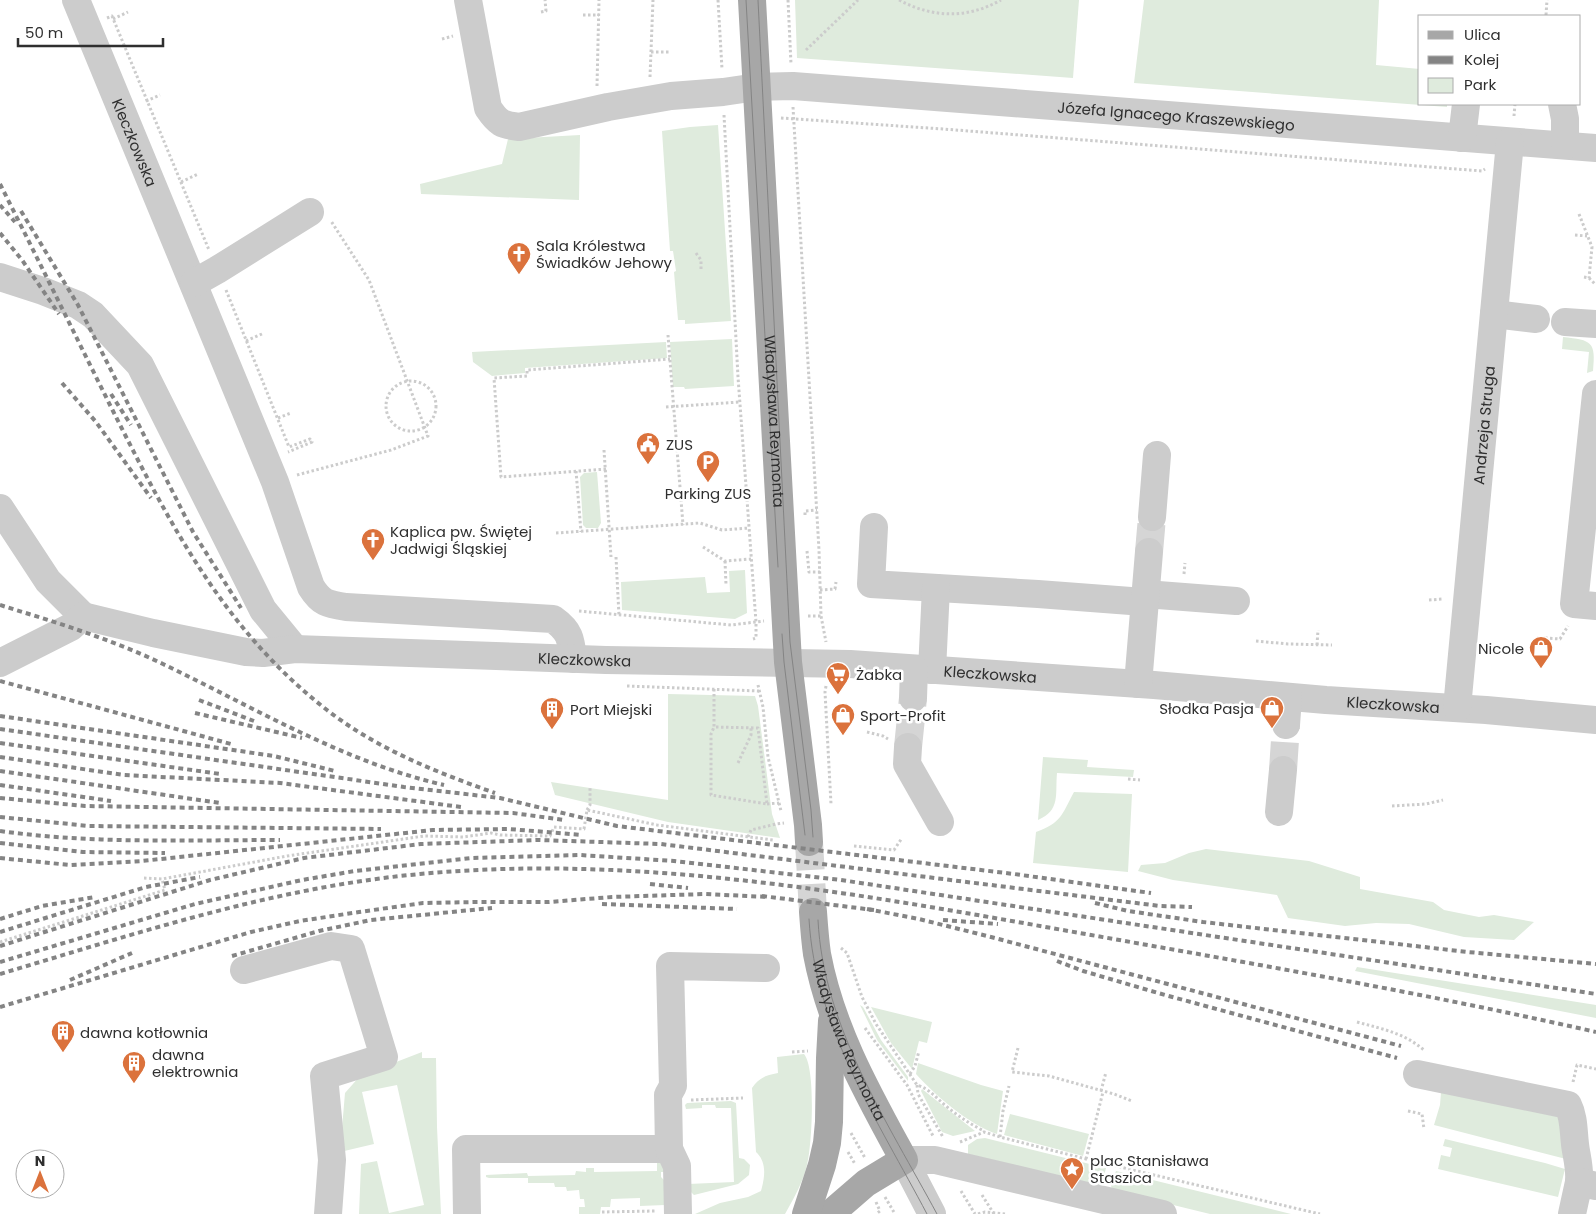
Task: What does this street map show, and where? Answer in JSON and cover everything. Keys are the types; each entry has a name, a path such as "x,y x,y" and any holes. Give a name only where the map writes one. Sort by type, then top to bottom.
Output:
{"main road":[{"name":"Władysława Reymonta","path":"752,0 788,662 808,825 797,836"},
{"name":"Władysława Reymonta","path":"813,912 817,952 833,1015 858,1074 904,1160"},
{"path":"833,1015 830,1058 830,1116 814,1213 876,1190 904,1160"}],"street":[{"name":"Kleczkowska","path":"76,0 276,485 311,586 318,598 346,607 553,619 564,627 570,636 573,659"},
{"name":"Józefa Ignacego Kraszewskiego","path":"468,0 488,108 496,120 495,130 519,127 599,109 651,100 756,87 793,86 1462,138 1512,129 1565,145 1596,148"},
{"path":"1462,138 1466,105"},
{"path":"1562,105 1565,119 1565,145"},
{"name":"Andrzeja Struga","path":"1457,708 1512,129"},
{"path":"194,283 318,218"},
{"path":"0,277 78,305 92,314 140,364 263,610 295,648"},
{"path":"1494,314 1536,319"},
{"path":"1565,322 1596,324"},
{"path":"1585,605 1596,394"},
{"path":"1152,518 1157,455"},
{"path":"0,508 48,581 83,616 71,627 0,664"},
{"path":"874,526 872,584 1236,601"},
{"path":"1138,684 1144,598 1150,552"},
{"path":"912,698 923,669 936,588"},
{"name":"Kleczkowska","path":"83,616 153,633 246,652 263,653 295,648 382,653 573,659 850,664 1138,684 1596,720"},
{"path":"1286,725 1288,697"},
{"path":"908,747 907,764 940,822"},
{"path":"1279,812 1283,770"},
{"path":"244,970 331,946 351,949 384,1057 324,1076 332,1160 328,1214"},
{"path":"678,1212 676,1166 669,1149 667,1101 673,1086 670,966 766,968"},
{"path":"1417,1074 1568,1105 1572,1114 1576,1152 1580,1167 1588,1184 1572,1214"},
{"path":"467,1214 466,1149 669,1149"},
{"path":"932,1214 904,1160 935,1160 1163,1214"}],"path":[{"path":"541,12 546,11 545,0"},
{"path":"599,109 596,98 600,0"},
{"path":"651,100 653,0"},
{"path":"718,0 740,402 756,638"},
{"path":"788,0 791,70"},
{"path":"806,50 858,0"},
{"path":"898,0 920,10 950,15 975,12 1001,0"},
{"path":"1546,15 1547,0"},
{"path":"848,1 852,5"},
{"path":"113,19 128,12"},
{"path":"583,15 599,15"},
{"path":"442,39 456,36"},
{"path":"651,52 669,52"},
{"path":"146,101 160,95"},
{"path":"793,104 817,510 821,616 827,650"},
{"path":"1512,129 1515,105"},
{"path":"775,118 1482,171 1487,167"},
{"path":"724,121 732,120"},
{"path":"181,182 198,174"},
{"path":"1579,214 1592,247 1589,278"},
{"path":"276,485 391,450 428,436 368,280 332,221 318,218"},
{"path":"1576,235 1587,236"},
{"path":"696,253 700,260 701,269"},
{"path":"1584,277 1589,278 1596,285"},
{"path":"246,341 262,334"},
{"path":"668,335 683,525"},
{"path":"606,469 501,477 494,378 527,376 527,370 670,359"},
{"path":"407,381 418,382 432,394 435,408 434,415 424,426 416,430 407,430 398,428 392,421 387,414 386,404 393,388 407,381"},
{"path":"666,407 740,402"},
{"path":"278,418 291,413"},
{"path":"604,450 611,557"},
{"path":"576,471 581,532"},
{"path":"806,520 805,511 817,510"},
{"path":"556,533 700,523 722,530 749,528"},
{"path":"807,546 808,572 820,572"},
{"path":"703,547 725,561 751,560"},
{"path":"616,556 619,616"},
{"path":"725,561 726,585"},
{"path":"820,590 835,589 836,582"},
{"path":"1429,600 1443,599"},
{"path":"1546,644 1546,638 1560,639 1573,617 1585,605"},
{"path":"577,611 731,625 764,621"},
{"path":"803,617 821,616"},
{"path":"1317,645 1318,630"},
{"path":"1256,641 1332,645"},
{"path":"757,681 763,707 768,757 784,823 797,836"},
{"path":"623,685 759,691"},
{"path":"827,685 825,692 831,805"},
{"path":"714,690 714,727 711,734 711,795 767,804 779,803"},
{"path":"714,727 758,728 767,804"},
{"path":"738,763 751,735 751,728"},
{"path":"1128,779 1140,780"},
{"path":"144,878 162,879 288,856 424,836 463,837 491,833 500,835 550,836 554,827 584,829 587,810 590,805 590,788"},
{"path":"1392,806 1426,804 1443,800"},
{"path":"587,810 657,825 773,840"},
{"path":"748,837 752,830 784,823"},
{"path":"854,846 894,850 902,838"},
{"path":"0,942 165,890 162,879"},
{"path":"843,956 841,948 846,954 862,997 876,1024 917,1085 918,1094 941,1136 950,1140"},
{"path":"863,1022 871,1037 907,1085 936,1141"},
{"path":"1357,1022 1413,1040 1425,1051 1434,1065 1451,1081"},
{"path":"1011,1076 1018,1048"},
{"path":"792,1052 811,1051"},
{"path":"910,1074 915,1066 919,1051"},
{"path":"1574,1080 1577,1066 1596,1069"},
{"path":"1012,1072 1049,1076 1132,1101"},
{"path":"1086,1159 1106,1072"},
{"path":"917,1085 926,1087 946,1106 984,1132 1086,1159 1320,1214"},
{"path":"1000,1137 1003,1111 1009,1086"},
{"path":"667,1101 743,1098"},
{"path":"1408,1111 1422,1114 1424,1129"},
{"path":"958,1143 984,1132"},
{"path":"876,1190 894,1214"},
{"path":"961,1190 977,1214 1005,1214"},
{"path":"989,1206 993,1213"},
{"path":"602,1212 678,1212"}],"green space":[{"path":"795,0 1079,0 1073,78 797,58"},
{"path":"1144,0 1379,0 1376,65 1418,69 1418,105 1134,83"},
{"path":"1421,105 1447,105 1447,107"},
{"path":"718,125 731,321 685,324 685,320 678,320 674,272 676,271 673,251 670,251 662,131"},
{"path":"580,135 579,200 421,194 420,184 502,164 508,139"},
{"path":"1563,337 1586,341 1590,344 1594,354 1593,371 1587,373 1589,352 1562,349"},
{"path":"732,339 734,386 685,389 684,387 673,387 670,342"},
{"path":"666,342 667,358 525,368 525,373 492,376 473,362 472,352"},
{"path":"597,472 601,523 598,528 586,528 583,525 580,477 584,473"},
{"path":"745,570 747,613 735,619 622,610 621,582 705,577 707,593 730,592 729,571"},
{"path":"668,694 755,696 758,706 772,814 780,838 668,822 555,795 551,782 668,800"},
{"path":"1043,757 1088,760 1087,767 1134,770 1133,777 1057,773 1054,806 1045,816 1038,820"},
{"path":"1074,792 1132,794 1128,872 1033,863 1036,832 1051,825 1060,817"},
{"path":"1206,849 1309,861 1360,877 1360,889 1433,902 1444,910 1479,917 1494,915 1534,922 1514,940 1464,937 1409,924 1376,923 1345,926 1288,918 1277,895 1173,880 1138,871 1141,865 1165,863 1189,853"},
{"path":"1357,967 1596,1005 1596,1018 1355,971"},
{"path":"860,1005 863,1007 881,1040 908,1077 908,1081 877,1040"},
{"path":"871,1007 932,1022 927,1043 919,1041 912,1069 891,1043"},
{"path":"422,1052 422,1058 436,1058 441,1214 359,1214 361,1164 377,1161 389,1213 424,1205 397,1085 362,1092 374,1144 340,1152 345,1093 360,1076"},
{"path":"804,1054 808,1062 812,1090 809,1155 801,1184 785,1214 695,1214 720,1203 748,1197 761,1191 764,1170 762,1160 756,1152 752,1088 763,1078 778,1073 777,1057"},
{"path":"918,1063 1003,1091 997,1134 975,1124 933,1091 916,1074"},
{"path":"922,1089 975,1131 953,1136 942,1132 921,1091"},
{"path":"1441,1092 1562,1116 1566,1159 1434,1125 1440,1105"},
{"path":"731,1101 736,1103 739,1158 744,1159 750,1165 749,1175 738,1184 694,1195 688,1189 688,1184 734,1182 731,1108 716,1108 715,1105 702,1105 702,1108 686,1109 685,1105 687,1103"},
{"path":"1010,1114 1089,1134 1083,1156 1004,1135"},
{"path":"985,1138 1106,1168 1101,1187 968,1154 968,1145 977,1139"},
{"path":"1445,1139 1565,1169 1558,1197 1438,1169 1441,1155 1450,1157 1452,1148 1443,1146"},
{"path":"657,1161 667,1161 665,1172 661,1172 661,1177 667,1183 665,1205 640,1206 640,1198 611,1199 610,1207 601,1207 600,1214 579,1214 579,1207 585,1207 584,1199 580,1199 579,1190 567,1191 566,1187 555,1187 554,1183 528,1183 528,1178 486,1177 486,1175 527,1173 528,1176 575,1175 576,1171 586,1172 586,1168 594,1168 594,1172 657,1171"},
{"path":"1116,1171 1291,1214 1210,1214 1112,1190 1111,1185"}],"tunnel":[{"path":"1149,552 1152,517"},
{"path":"908,747 913,698"},
{"path":"1283,770 1286,725"},
{"path":"809,842 813,912"}],"tram line":[{"path":"746,0 778,567"},
{"path":"758,0 790,642 813,837"},
{"path":"782,634 805,835"},
{"path":"809,919 814,959 823,998 836,1035 870,1108 927,1214"},
{"path":"818,920 823,959 832,998 845,1036 879,1109 937,1214"}],"railway":[{"path":"0,184 156,494 203,573 229,610 258,645 291,679 346,724 408,758 451,777 495,793"},
{"path":"0,205 15,222"},
{"path":"21,211 78,305 193,532 241,608"},
{"path":"0,233 22,260 59,314"},
{"path":"62,383 96,422 151,498"},
{"path":"111,394 131,425"},
{"path":"0,605 123,647 163,664 266,716 335,748 371,763 444,785"},
{"path":"0,681 231,744"},
{"path":"199,700 254,721"},
{"path":"195,713 302,738"},
{"path":"0,716 274,756 335,771"},
{"path":"0,729 404,787 500,798 617,826 1014,874 1151,893"},
{"path":"0,743 220,774"},
{"path":"0,757 124,775 280,783 461,807"},
{"path":"0,771 220,803"},
{"path":"0,785 111,801"},
{"path":"0,798 85,806 513,813 564,820"},
{"path":"0,817 89,826 381,829"},
{"path":"0,858 70,865 142,861 433,830 509,829 582,835"},
{"path":"0,831 105,840 280,840"},
{"path":"0,946 210,880 304,858 421,844 539,840 661,844 1160,906 1192,907"},
{"path":"0,843 83,852 165,853"},
{"path":"0,962 195,904 302,880 355,871 471,858 580,855 674,861 841,880 1596,994"},
{"path":"0,974 156,928 313,889 366,880 420,874 505,869 589,869 757,882 925,906 1344,981 1596,1032"},
{"path":"0,932 146,887 200,877"},
{"path":"650,884 688,888"},
{"path":"0,1007 251,932 300,921 359,912 423,903 549,902 612,897 705,894 769,897"},
{"path":"762,896 874,910"},
{"path":"0,919 42,906 95,897"},
{"path":"1095,903 1128,911 1203,922 1468,952 1596,964"},
{"path":"602,904 737,909"},
{"path":"232,956 319,931 371,920 492,908"},
{"path":"867,909 919,919 991,937 1401,1046"},
{"path":"943,920 998,924"},
{"path":"70,980 132,953"},
{"path":"1057,961 1083,971 1165,995 1397,1058"}],"place":[{"name":"Sala Królestwa Świadków Jehowy","path":"519,275"},
{"name":"ZUS","path":"648,465"},
{"name":"Parking ZUS","path":"708,483"},
{"name":"Kaplica pw. Świętej Jadwigi Śląskiej","path":"373,561"},
{"name":"Nicole","path":"1541,669"},
{"name":"Żabka","path":"838,695"},
{"name":"Słodka Pasja","path":"1272,729"},
{"name":"Port Miejski","path":"552,730"},
{"name":"Sport-Profit","path":"843,736"},
{"name":"dawna kotłownia","path":"63,1053"},
{"name":"dawna elektrownia","path":"134,1084"},
{"name":"plac Stanisława Staszica","path":"1072,1190"}]}
